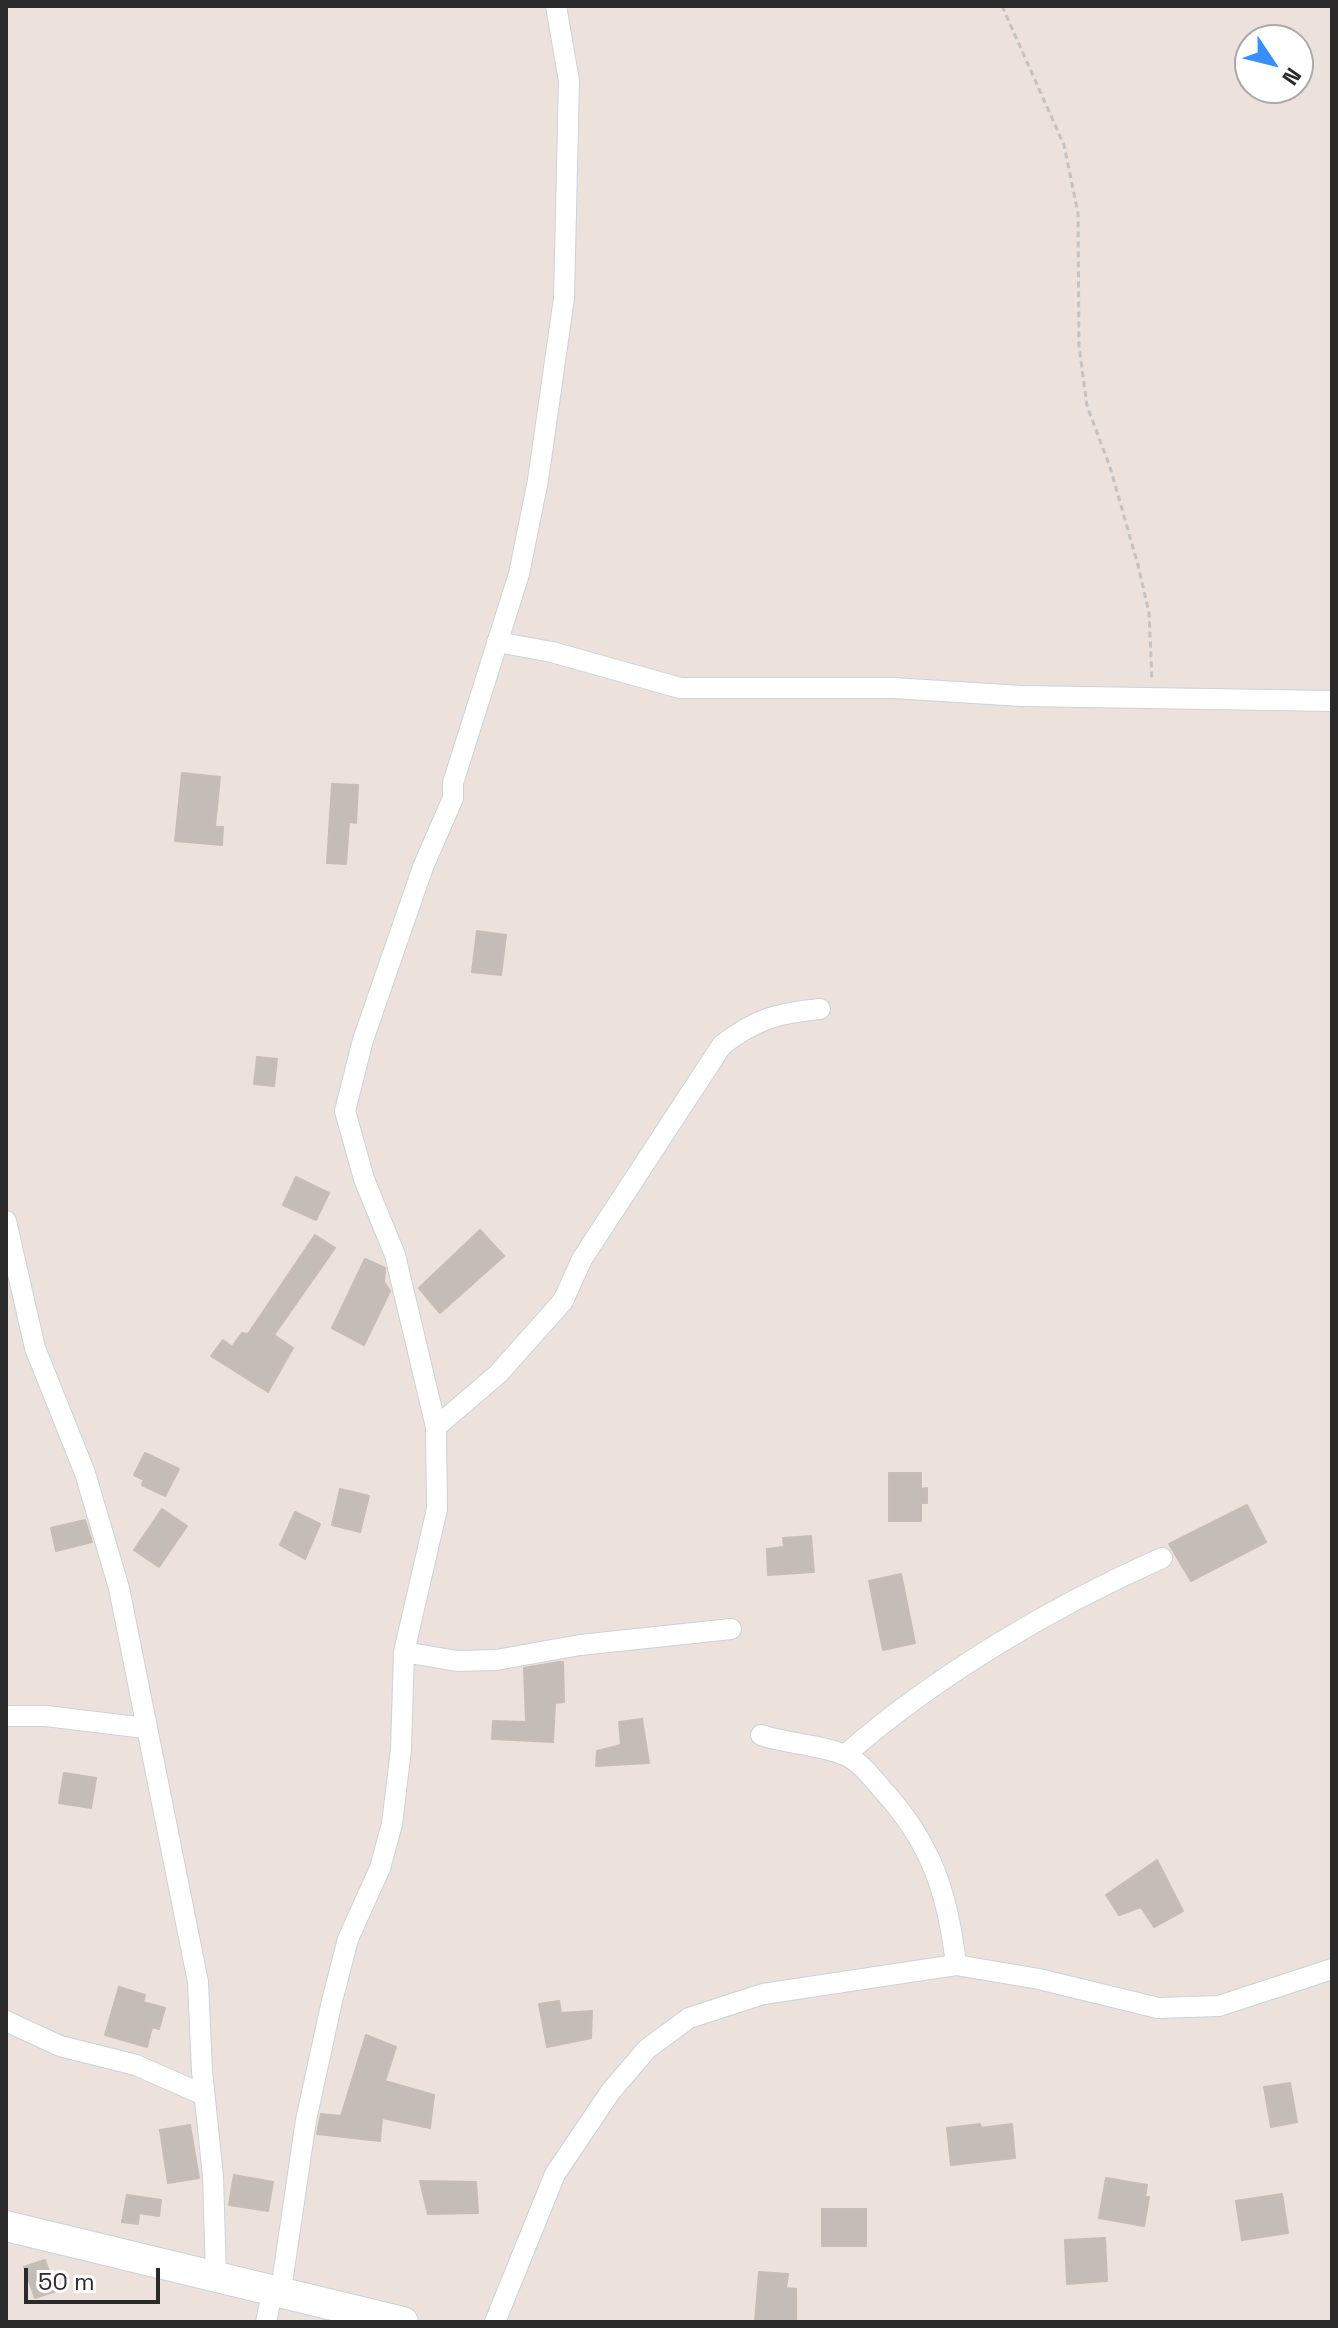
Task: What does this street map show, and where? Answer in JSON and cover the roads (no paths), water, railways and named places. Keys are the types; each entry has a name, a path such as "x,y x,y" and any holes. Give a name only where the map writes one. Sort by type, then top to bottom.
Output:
{"main road":[{"path":"6,2226 277,2289 403,2322"}],"street":[{"path":"266,2322 277,2289 306,2120 332,2001 348,1939 380,1868 392,1824 401,1749 404,1652 437,1509 436,1427 395,1255 364,1179 345,1111 363,1040 423,867 453,798 453,783 519,574 538,480 564,298 569,81 556,6"},
{"path":"497,642 552,652 680,688 893,688 1022,696 1332,701"},
{"path":"436,1427 498,1374 563,1301 582,1259 722,1045 743,1029 776,1013 820,1009"},
{"path":"6,1221 12,1272 35,1348 85,1473 119,1588 198,1982 204,2095 213,2176 216,2275"},
{"path":"845,1755 889,1716 1083,1593 1162,1558"},
{"path":"404,1652 457,1661 496,1660 580,1645 731,1629"},
{"path":"6,1716 46,1716 145,1728"},
{"path":"761,1735 845,1755 865,1769 900,1808 931,1857 950,1913 956,1965"},
{"path":"495,2322 555,2174 611,2091 647,2049 689,2018 763,1994 956,1965 1039,1979 1158,2008 1219,2006 1332,1969"},
{"path":"6,2021 60,2046 136,2065 204,2095"}]}
